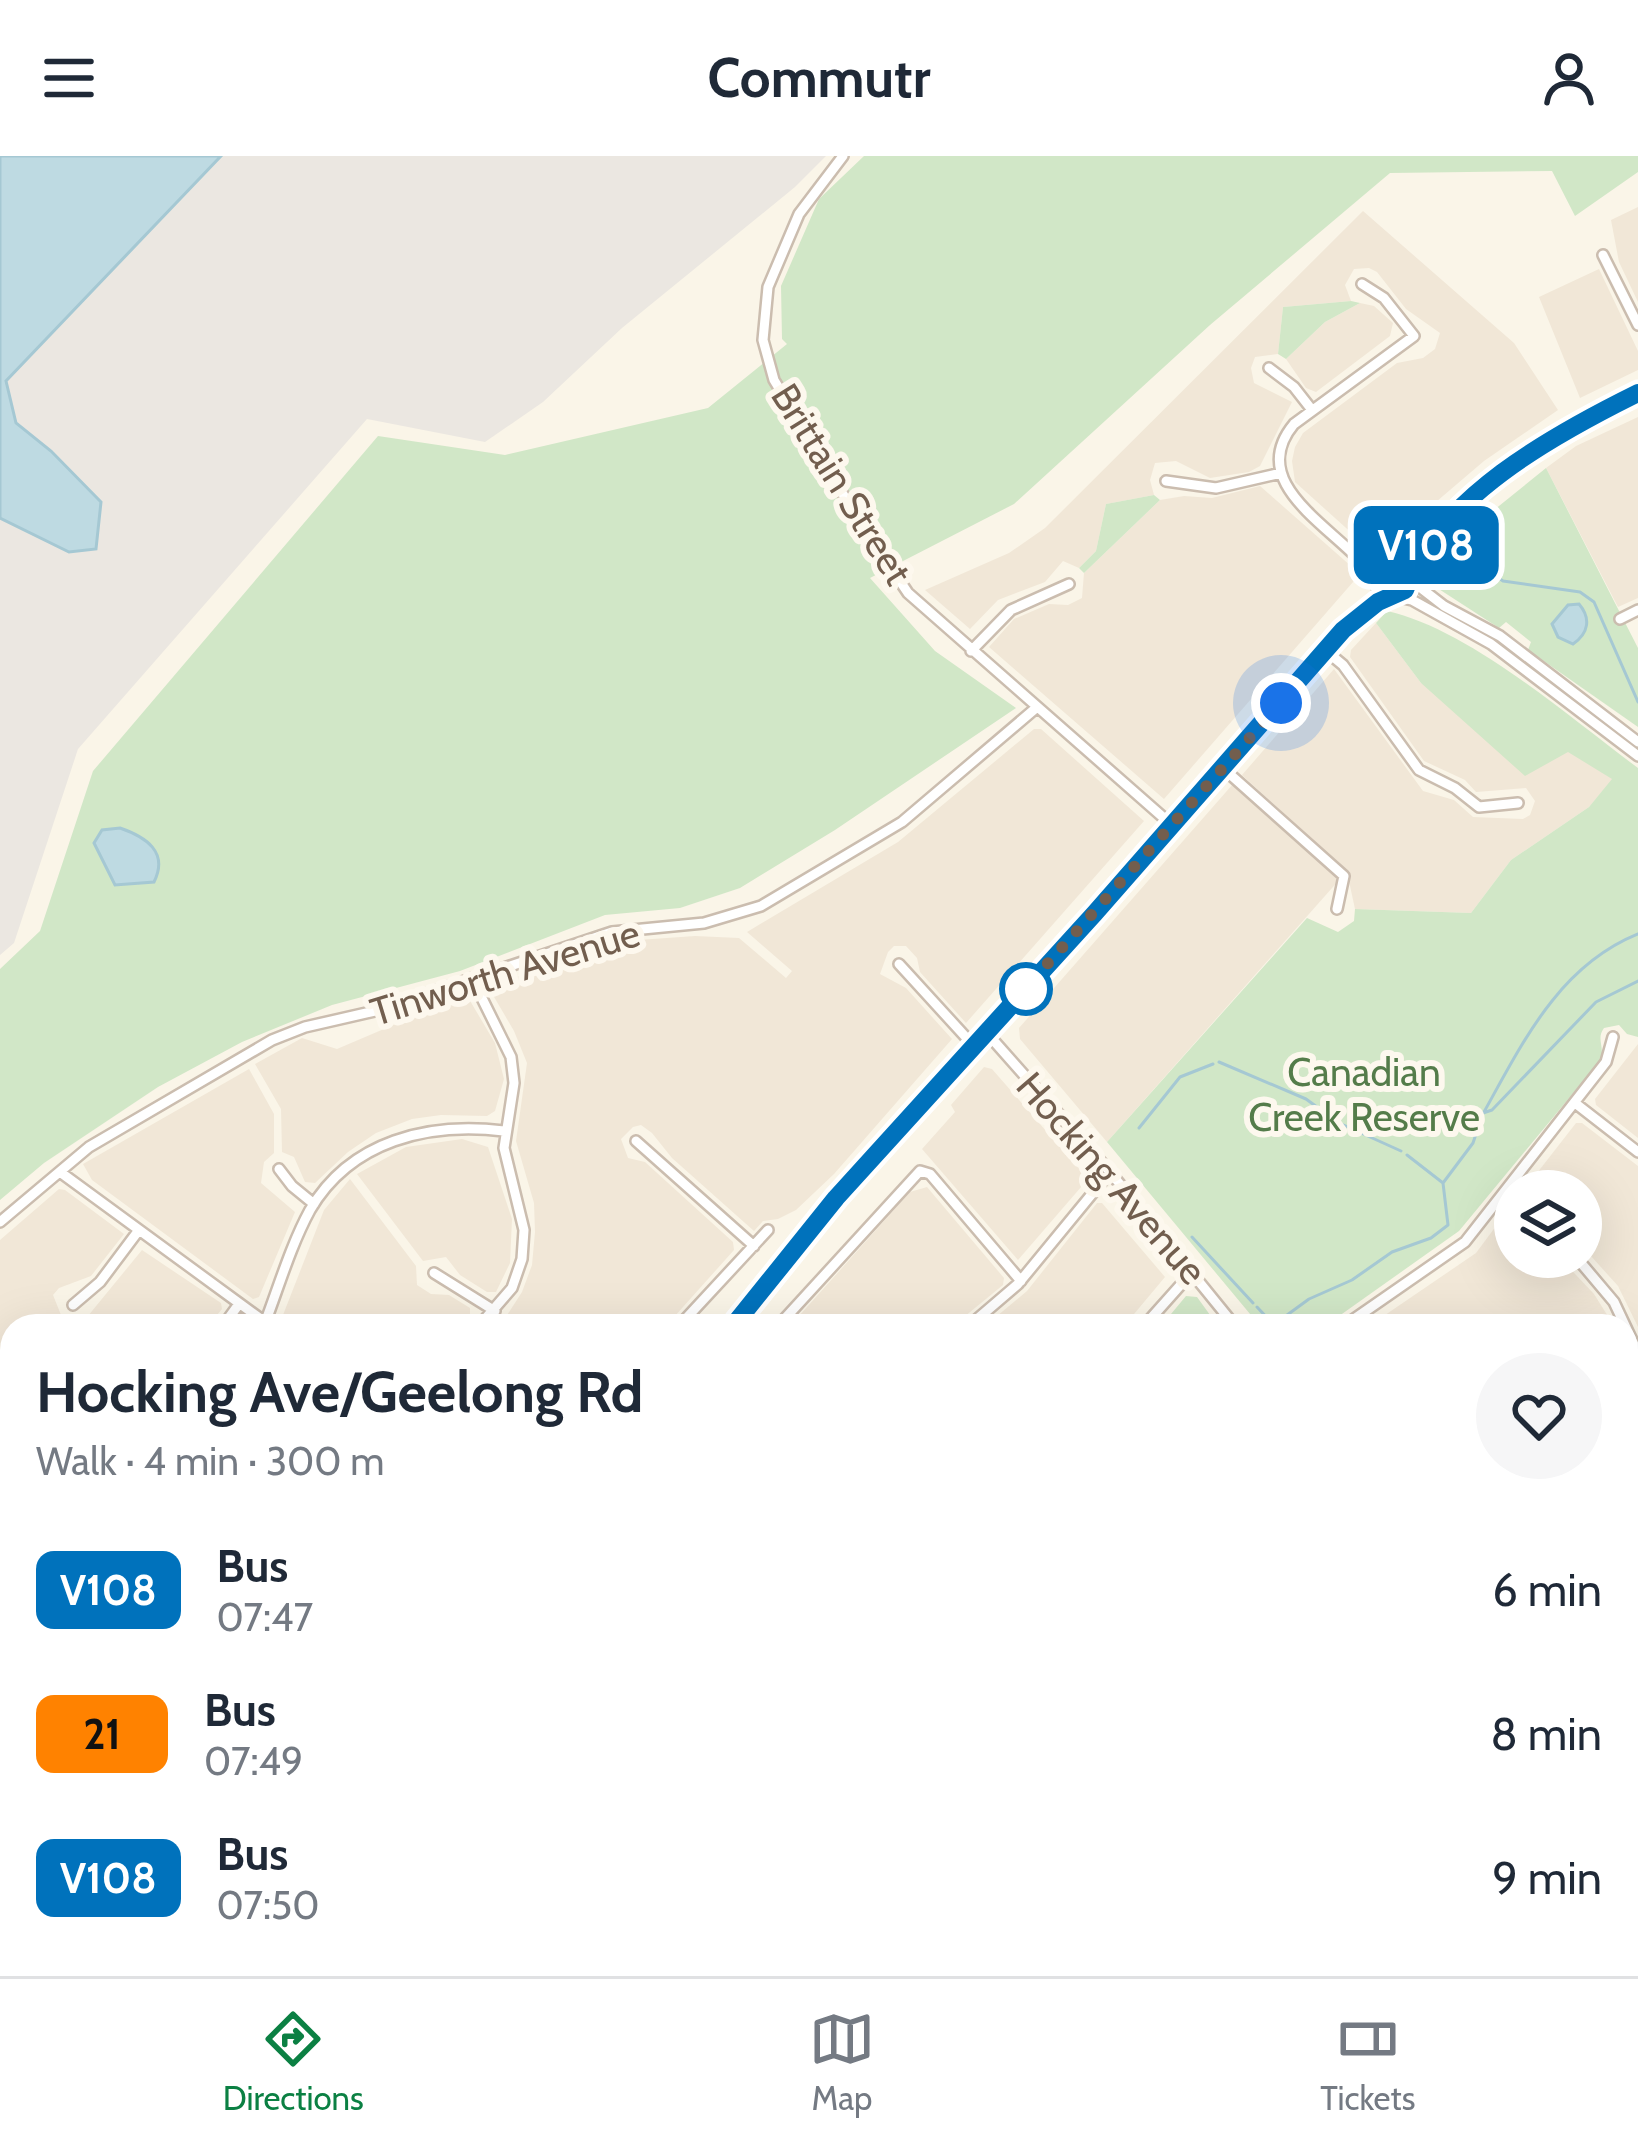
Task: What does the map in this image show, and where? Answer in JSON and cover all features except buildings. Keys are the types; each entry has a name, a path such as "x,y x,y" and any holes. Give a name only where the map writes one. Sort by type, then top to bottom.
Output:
{"main road":[{"path":"1343,630 1386,564 1551,441 1638,393"},
{"path":"743,1314 836,1198 1224,769 1343,630 1378,602 1405,590 1446,521"},
{"path":"1386,564 1400,565 1408,578"},
{"path":"1375,579 1379,592 1394,596"}],"street":[{"name":"Brittain Street","path":"843,156 807,200 773,273 763,319 766,356 783,398 886,562 920,605 1036,708"},
{"path":"1606,249 1611,272 1638,326"},
{"path":"1362,284 1389,303 1414,336 1286,433 1281,473 1295,501 1354,553 1375,579"},
{"path":"1269,368 1289,382 1312,410"},
{"path":"1166,481 1216,488 1281,473"},
{"path":"1354,553 1386,564"},
{"path":"1408,578 1426,595 1508,641 1638,742"},
{"path":"971,651 1005,614 1069,584"},
{"path":"1394,596 1412,600 1491,644 1638,756"},
{"path":"1620,619 1638,610"},
{"path":"1325,650 1343,665 1421,772 1452,786 1479,807 1518,803"},
{"path":"1036,708 1173,826"},
{"name":"Tinworth Avenue","path":"0,1222 106,1137 272,1040 615,931 715,921 761,906 902,822 1036,708"},
{"path":"1224,769 1344,876 1337,909"},
{"path":"899,964 974,1046"},
{"path":"472,978 512,1057 505,1155 524,1239 512,1288 492,1314"},
{"name":"Hocking Avenue","path":"986,1032 1110,1172 1226,1314"},
{"path":"1522,1170 1609,1058 1613,1037"},
{"path":"1575,1102 1638,1152"},
{"path":"271,1314 314,1204 347,1167 392,1141 442,1128 504,1131"},
{"path":"635,1141 754,1246"},
{"path":"279,1169 314,1204"},
{"path":"789,1314 911,1176 922,1170 1021,1281"},
{"path":"60,1172 253,1314"},
{"path":"983,1314 1021,1281 1110,1172"},
{"path":"1362,1314 1461,1245 1494,1205"},
{"path":"73,1305 99,1283 139,1230"},
{"path":"690,1314 768,1230"},
{"path":"1154,1314 1192,1271"},
{"path":"434,1273 495,1311"},
{"path":"1594,1278 1620,1314"},
{"path":"232,1314 239,1304"}],"shaded area":[{"path":"0,156 826,156 795,187 622,328 543,402 485,442 367,419 78,749 14,943 0,955"},
{"path":"1638,207 1638,302 1619,262 1611,220"},
{"path":"1363,211 1514,343 1558,410 1484,461 1375,554 1295,482 1295,447 1303,433 1397,363 1423,358 1435,349 1440,333 1406,309 1377,272 1354,269 1345,285 1351,301 1283,307 1278,354 1255,357 1254,383 1292,402 1260,466 1210,478 1176,461 1155,463 1150,480 1154,495 1106,504 1096,551 1079,568 1063,561 1045,582 998,600 970,629 925,590 1009,553 1045,528"},
{"path":"1599,269 1638,351 1638,370 1580,398 1539,297"},
{"path":"1360,303 1374,306 1393,323 1390,336 1316,392 1306,388 1286,359 1325,322"},
{"path":"1638,417 1638,598 1618,607 1546,468 1576,446"},
{"path":"1260,486 1360,574 1164,799 989,647 1014,619 1049,604 1068,605 1082,598 1084,573 1160,500 1212,498"},
{"path":"1376,623 1421,683 1568,751 1613,779 1589,807 1511,860 1471,913 1355,909 1347,872 1242,775 1334,669 1423,791 1454,800 1473,817 1523,819 1530,815 1535,801 1526,788 1476,792 1465,780 1424,761 1350,657"},
{"path":"1034,729 1041,729 1144,821 966,1023 920,972 917,958 906,946 894,946 888,952 880,974 906,988 952,1039 834,1174 796,1210 763,1221 754,1231 641,1125 621,1139 628,1158 645,1162 733,1242 734,1250 677,1314 508,1314 532,1265 534,1203 516,1141 527,1063 490,990 492,985 624,941 695,936 739,938 786,978 792,971 747,932 898,842"},
{"path":"1233,784 1340,879 1107,1142 1020,1039 1019,1028"},
{"path":"466,994 495,1043 504,1079 495,1111 487,1116 412,1119 376,1133 315,1183 305,1182 294,1157 282,1152 281,1109 255,1064 302,1038 337,1049"},
{"path":"1638,1044 1638,1138 1596,1105 1595,1099"},
{"path":"984,1067 992,1069 1088,1179 1018,1260 922,1149 955,1112 951,1105"},
{"path":"249,1069 274,1114 274,1153 264,1162 261,1183 295,1212 259,1297 253,1299 92,1180 83,1164"},
{"path":"1576,1123 1638,1166 1638,1314 1632,1314 1618,1286 1602,1268 1602,1170 1539,1170"},
{"path":"462,1139 488,1147 512,1219 510,1263 496,1292 487,1292 460,1275 446,1257 423,1261 357,1174 406,1147"},
{"path":"350,1179 416,1266 417,1285 431,1294 449,1295 470,1308 470,1314 283,1314 324,1210"},
{"path":"927,1187 1004,1278 1003,1285 968,1314 801,1314 910,1192"},
{"path":"59,1189 124,1234 91,1276 53,1295 61,1314 0,1314 0,1240"},
{"path":"1097,1203 1102,1203 1165,1277 1134,1314 999,1314 1027,1291"},
{"path":"1494,1229 1494,1278 1579,1278 1606,1314 1387,1314 1476,1253"},
{"path":"142,1250 221,1303 218,1314 90,1314"}],"green space":[{"path":"864,156 1638,156 1638,172 1575,216 1552,171 1390,173 1210,325 1014,504 870,578 935,651 1016,708 835,830 740,888 680,908 605,915 460,971 332,1005 242,1042 158,1087 44,1163 0,1200 0,969 40,931 93,771 378,436 505,455 708,408 787,344 782,339 781,286 819,199","holes":["120,828 157,854 154,882"]},
{"path":"1360,303 1325,322 1286,359 1278,354 1283,307"},
{"path":"1546,468 1638,648 1638,727 1528,650 1531,642 1506,622 1499,628 1428,582 1447,548"},
{"path":"1154,495 1160,500 1084,573 1079,568 1096,551 1106,504"},
{"name":"Canadian Creek Reserve","path":"1387,611 1418,621 1484,655 1638,768 1638,1037 1619,1025 1604,1028 1599,1062 1510,1170 1494,1170 1494,1189 1459,1231 1342,1314 1250,1314 1107,1142 1307,918 1338,932 1354,921 1355,909 1471,913 1511,860 1589,807 1612,779 1568,752 1525,776 1421,683 1376,623"},
{"path":"1186,1296 1197,1297 1209,1314 1171,1314"}],"water":[{"path":"0,156 221,156 6,381 16,423 101,502 96,549 69,552 0,518"},
{"path":"1579,604 1586,625 1573,644 1558,637 1552,624 1568,605"},
{"path":"120,828 138,836 157,854 154,882 115,885 94,843 102,830"}],"waterway":[{"path":"1473,561 1503,581 1580,592 1594,602 1638,702"},
{"path":"1484,1112 1529,1033 1565,986 1586,965 1638,934"},
{"path":"1288,1314 1392,1252 1431,1238 1448,1225 1443,1183 1473,1143 1483,1113 1492,1110 1596,1002 1638,981"},
{"path":"1219,1062 1306,1099 1339,1123 1401,1151"},
{"path":"1139,1128 1180,1077 1213,1064"},
{"path":"1407,1155 1443,1183"},
{"path":"1192,1237 1253,1303"},
{"path":"1257,1307 1264,1314"}],"bus line":[{"name":"V108","path":"743,1314 836,1198 1224,769 1343,630 1378,602 1405,590 1416,561 1446,521 1551,441 1638,393"}],"route":[{"path":"1026,989 1015,1000 1281,703"}]}
